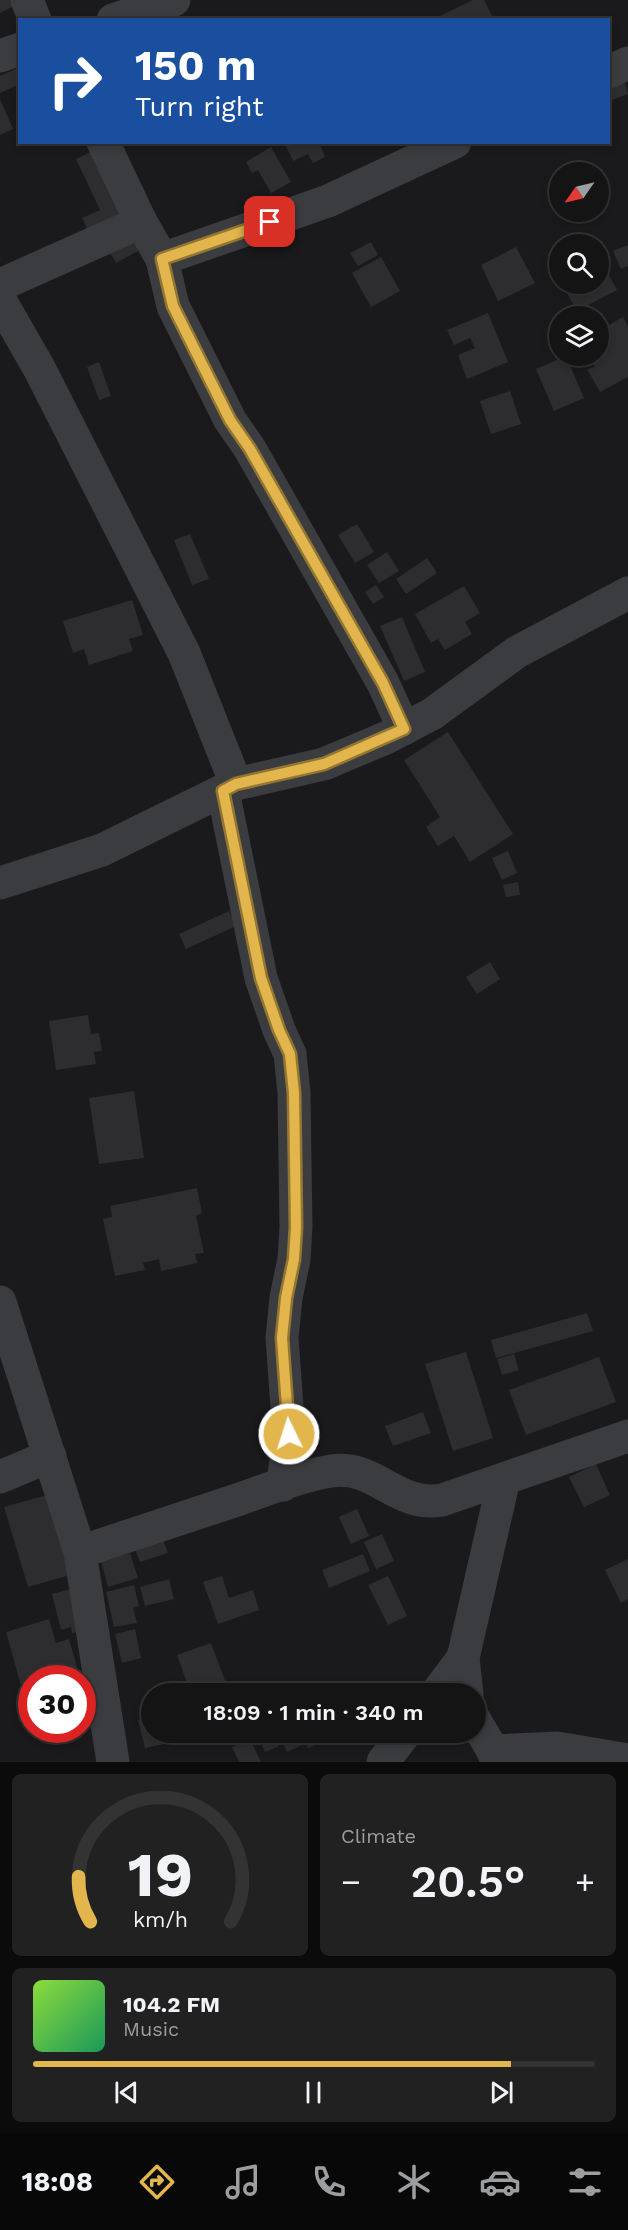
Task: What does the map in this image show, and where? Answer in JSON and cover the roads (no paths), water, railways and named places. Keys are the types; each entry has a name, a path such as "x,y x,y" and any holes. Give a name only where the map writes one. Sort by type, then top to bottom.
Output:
{"street":[{"path":"27,0 34,18"},
{"path":"119,18 174,0"},
{"path":"0,56 18,50"},
{"path":"610,72 628,63"},
{"path":"104,144 141,222 162,259 173,306 230,420 250,449 383,683 404,729"},
{"path":"162,259 328,201 451,144"},
{"path":"0,285 141,222"},
{"path":"0,300 39,368 184,653 230,787 261,978 290,1054 294,1093 296,1227 294,1259 286,1298 282,1338 289,1434 283,1485"},
{"path":"0,883 102,850 230,787 324,764 404,729 432,714 517,652 628,593"},
{"path":"0,1302 80,1552 113,1762"},
{"path":"80,1552 283,1485 333,1471 358,1473 375,1479 405,1498 428,1503 628,1436"},
{"path":"0,1477 50,1456"},
{"path":"466,1683 463,1658 504,1479"},
{"path":"444,1683 463,1658"},
{"path":"486,1740 495,1756 557,1748 628,1760"},
{"path":"383,1762 398,1743"}]}
